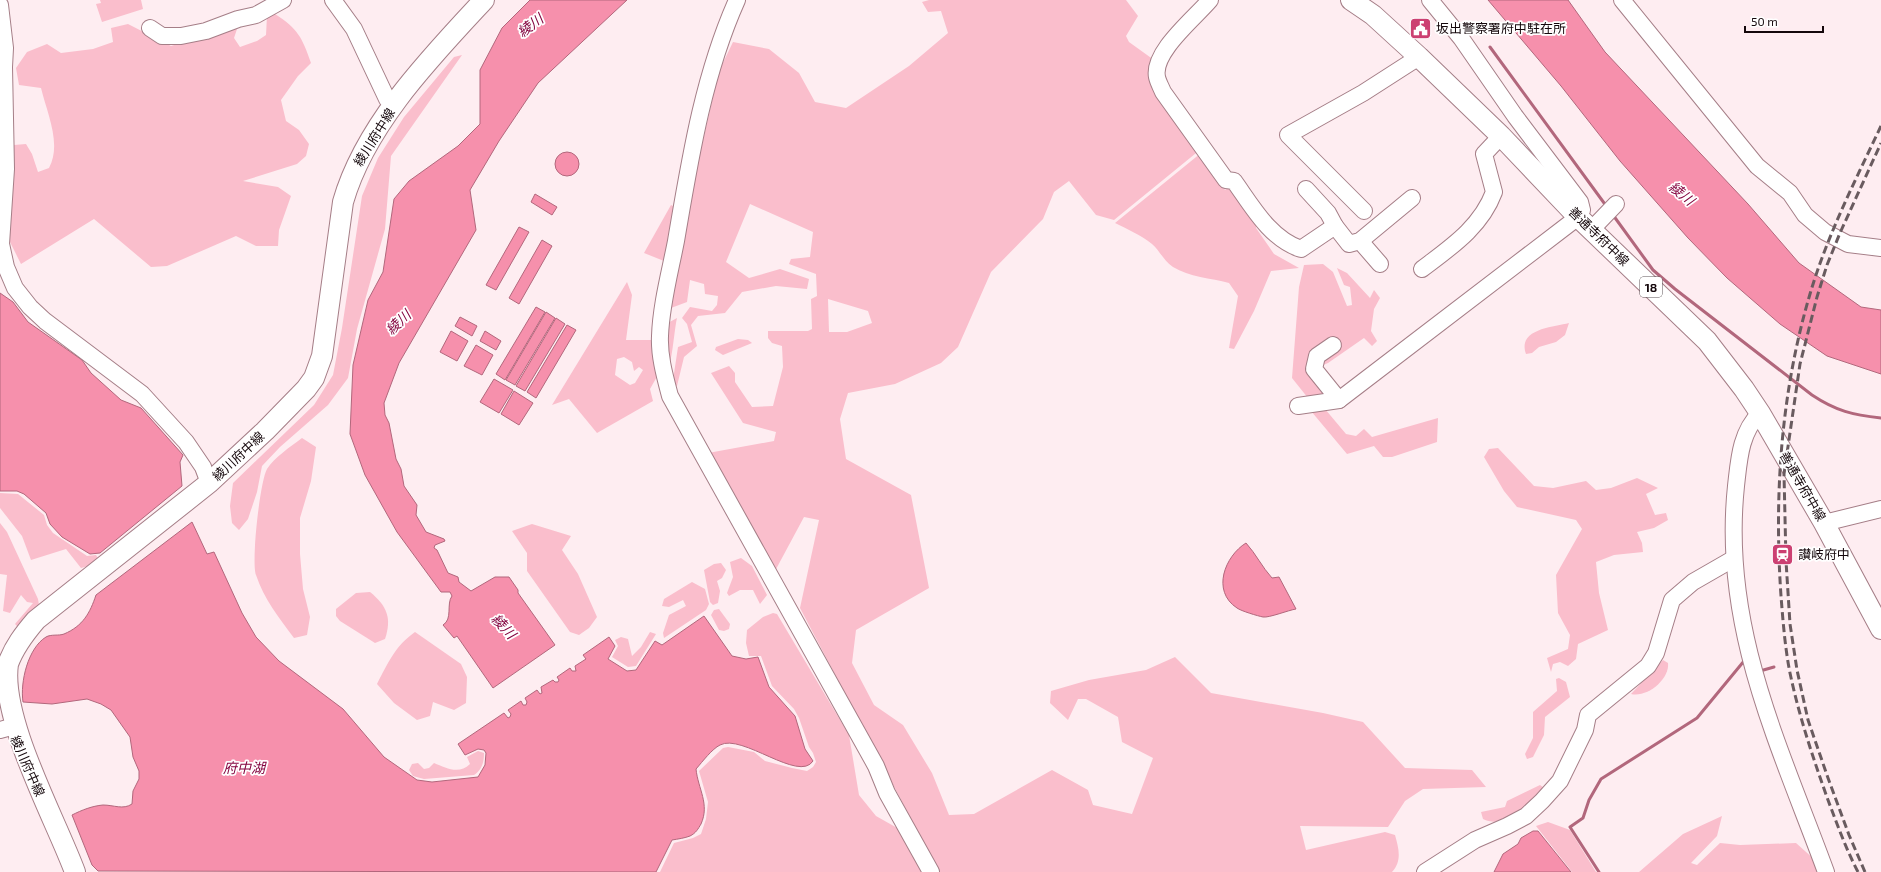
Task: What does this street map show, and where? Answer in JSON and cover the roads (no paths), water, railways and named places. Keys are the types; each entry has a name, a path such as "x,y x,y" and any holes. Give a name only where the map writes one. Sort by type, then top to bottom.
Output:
{"main road":[{"name":"綾川府中線","path":"75,872 5,729 4,681 7,665 14,648 36,620 209,483 290,406 314,378 322,356 326,334 343,202 350,179 363,150 393,106 484,0"},
{"name":"善通寺府中線","path":"1351,0 1373,16 1419,57 1500,136 1601,215 1744,389 1760,413 1824,523 1881,629"}],"street":[{"path":"150,28 162,36 181,36 200,32 238,19 256,15 283,0"},
{"path":"333,0 354,29 387,99 393,106"},
{"path":"737,0 723,30 711,70 688,169 660,337 663,366 670,396 876,766 887,793 931,872"},
{"path":"1210,0 1168,44 1160,59 1157,77 1163,92 1226,180 1234,181 1268,226 1288,244 1301,249 1335,226"},
{"path":"1430,0 1461,38 1515,116 1580,202 1582,210 1601,215"},
{"path":"1622,0 1757,166 1790,194 1805,215 1825,232 1848,244 1881,248"},
{"path":"0,5 4,25 5,48 6,169 1,244 6,267 12,281 30,307 45,321 142,394 186,442 203,467 209,483"},
{"path":"1364,211 1288,136 1363,93 1419,57"},
{"path":"1422,269 1473,228 1488,205 1494,192 1484,154 1500,136"},
{"path":"1306,189 1328,213 1335,226 1349,244 1360,241 1412,198"},
{"path":"1298,406 1339,400 1601,215"},
{"path":"1360,241 1380,264"},
{"path":"1333,345 1317,356 1314,368 1339,400"},
{"path":"1760,413 1752,421 1746,432 1740,456 1734,506 1733,559 1747,652 1766,712 1826,872"},
{"path":"1824,523 1881,509"},
{"path":"1425,872 1475,840 1526,816 1542,800 1560,781 1586,730 1588,715 1648,666 1656,653 1672,600 1693,582 1733,559"}],"water":[{"name":"綾川","path":"530,0 627,0 538,83 499,141 470,190 476,230 399,363 384,403 385,415 389,423 396,459 401,469 404,486 417,505 416,515 426,532 444,539 445,541 435,545 434,548 437,550 448,573 458,577 459,582 471,591 495,577 509,577 518,590 518,593 555,645 493,688 457,636 454,638 443,625 448,619 449,615 449,603 452,596 450,592 441,592 397,532 365,475 350,434 353,365 368,300 383,272 394,199 409,181 458,146 480,124 480,70 502,28"},
{"name":"綾川","path":"1488,0 1568,0 1605,52 1748,204 1799,263 1861,307 1881,310 1881,374 1827,356 1780,324 1727,278 1688,238 1620,161 1561,86"},
{"path":"567,152 576,155 579,164 576,173 567,176 558,173 555,164 558,155"},
{"path":"535,194 557,207 552,215 531,202"},
{"path":"519,227 529,232 496,290 486,285"},
{"path":"542,240 552,246 519,304 509,298"},
{"path":"0,293 13,302 28,322 82,360 91,373 121,400 141,408 183,455 180,462 182,486 100,553 90,554 62,537 50,524 46,513 24,494 17,491 0,491"},
{"path":"536,307 545,312 505,380 496,374"},
{"path":"546,312 555,318 515,385 506,380"},
{"path":"460,317 477,326 472,336 455,326"},
{"path":"556,318 565,324 525,391 516,386"},
{"path":"567,325 576,330 536,398 527,392"},
{"path":"451,331 468,341 457,361 440,352"},
{"path":"485,331 501,341 496,350 480,341"},
{"path":"476,345 493,355 482,375 464,366"},
{"path":"494,379 513,390 499,413 480,402"},
{"path":"514,391 533,403 519,425 501,414"},
{"name":"府中湖","path":"192,522 207,554 214,552 242,613 256,637 279,661 343,709 384,757 417,780 432,782 478,777 485,765 486,753 484,750 478,749 465,755 458,744 504,713 508,718 510,717 511,714 508,710 521,701 523,705 526,705 527,702 525,698 537,690 540,694 542,693 541,687 553,680 558,682 559,680 557,677 570,668 572,671 576,671 575,666 586,659 583,655 609,637 615,646 608,659 627,671 636,670 655,641 662,645 704,616 732,656 746,659 758,657 769,687 795,716 805,749 813,761 806,766 796,766 730,743 720,745 714,749 696,769 704,803 701,824 690,836 672,840 656,872 98,871 92,865 72,815 87,808 103,805 125,807 132,804 133,791 139,779 139,771 133,757 130,737 111,710 101,704 87,699 52,704 23,702 22,694 24,676 30,657 40,642 48,636 60,635 71,631 85,618 96,595"},
{"path":"1246,543 1272,578 1279,577 1296,609 1263,617 1239,609 1229,601 1224,592 1224,574 1232,556"},
{"path":"1533,831 1538,831 1571,872 1494,872 1503,854 1518,844 1521,838"}],"waterway":[{"path":"1490,47 1607,207"},
{"path":"1613,215 1653,270 1675,289 1812,395 1837,409 1881,418"},
{"path":"1599,872 1570,827 1583,818 1589,800 1601,779 1697,718 1744,661 1746,663"},
{"path":"1760,671 1774,667"}],"railway":[{"path":"1858,872 1842,836 1817,768 1802,721 1790,673 1785,644 1781,596 1778,520 1779,481 1786,406 1792,368 1810,294 1833,230 1881,126"},
{"path":"1865,872 1849,835 1808,720 1797,670 1790,624 1786,561 1784,474 1800,364 1817,297 1827,265 1840,233 1881,143"}],"place":[{"name":"坂出警察署府中駐在所","path":"1421,28"},
{"name":"讃岐府中","path":"1783,554"}]}
